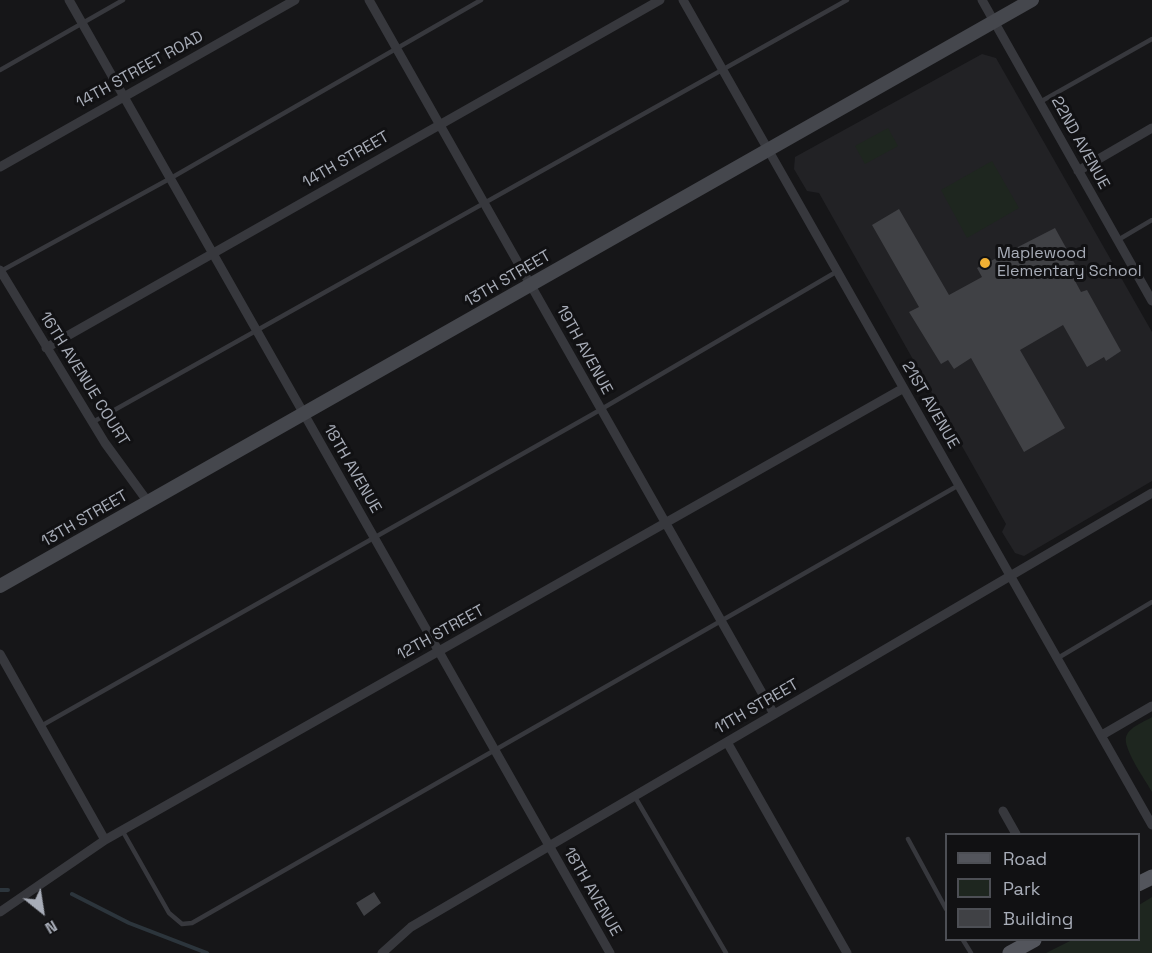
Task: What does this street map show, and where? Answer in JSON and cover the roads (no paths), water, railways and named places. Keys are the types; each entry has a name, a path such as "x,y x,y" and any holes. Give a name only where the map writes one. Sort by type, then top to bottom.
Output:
{"main road":[{"path":"1010,953 1031,941"}],"street":[{"name":"18TH AVENUE","path":"69,0 610,953"},
{"name":"14TH STREET ROAD","path":"0,167 295,0"},
{"name":"19TH AVENUE","path":"369,0 774,714"},
{"name":"14TH STREET","path":"46,348 660,0"},
{"name":"21ST AVENUE","path":"683,0 902,389 1152,825"},
{"name":"22ND AVENUE","path":"982,0 1152,301"},
{"name":"13TH STREET","path":"0,586 1032,0"},
{"path":"1078,171 1152,128"},
{"name":"16TH AVENUE COURT","path":"0,271 92,423 148,502"},
{"name":"12TH STREET","path":"0,912 122,830 902,389"},
{"name":"11TH STREET","path":"382,953 411,927 1152,493"},
{"path":"0,654 105,840"},
{"path":"1102,735 1152,706"},
{"path":"727,742 846,953"},
{"path":"1003,811 1015,833"}],"lane":[{"path":"0,70 123,0"},
{"path":"0,271 171,178 481,0"},
{"path":"92,423 847,0"},
{"path":"1040,102 1152,39"},
{"path":"1118,240 1152,220"},
{"path":"41,726 601,410 836,272"},
{"path":"122,830 169,913 182,924 192,923 959,485"},
{"path":"1058,658 1152,602"},
{"path":"634,795 726,953"},
{"path":"908,839 944,900"}],"waterway":[{"path":"0,890 8,890"},
{"path":"72,894 129,923 207,953"}],"place":[{"name":"Maplewood Elementary School","path":"985,263"}]}
